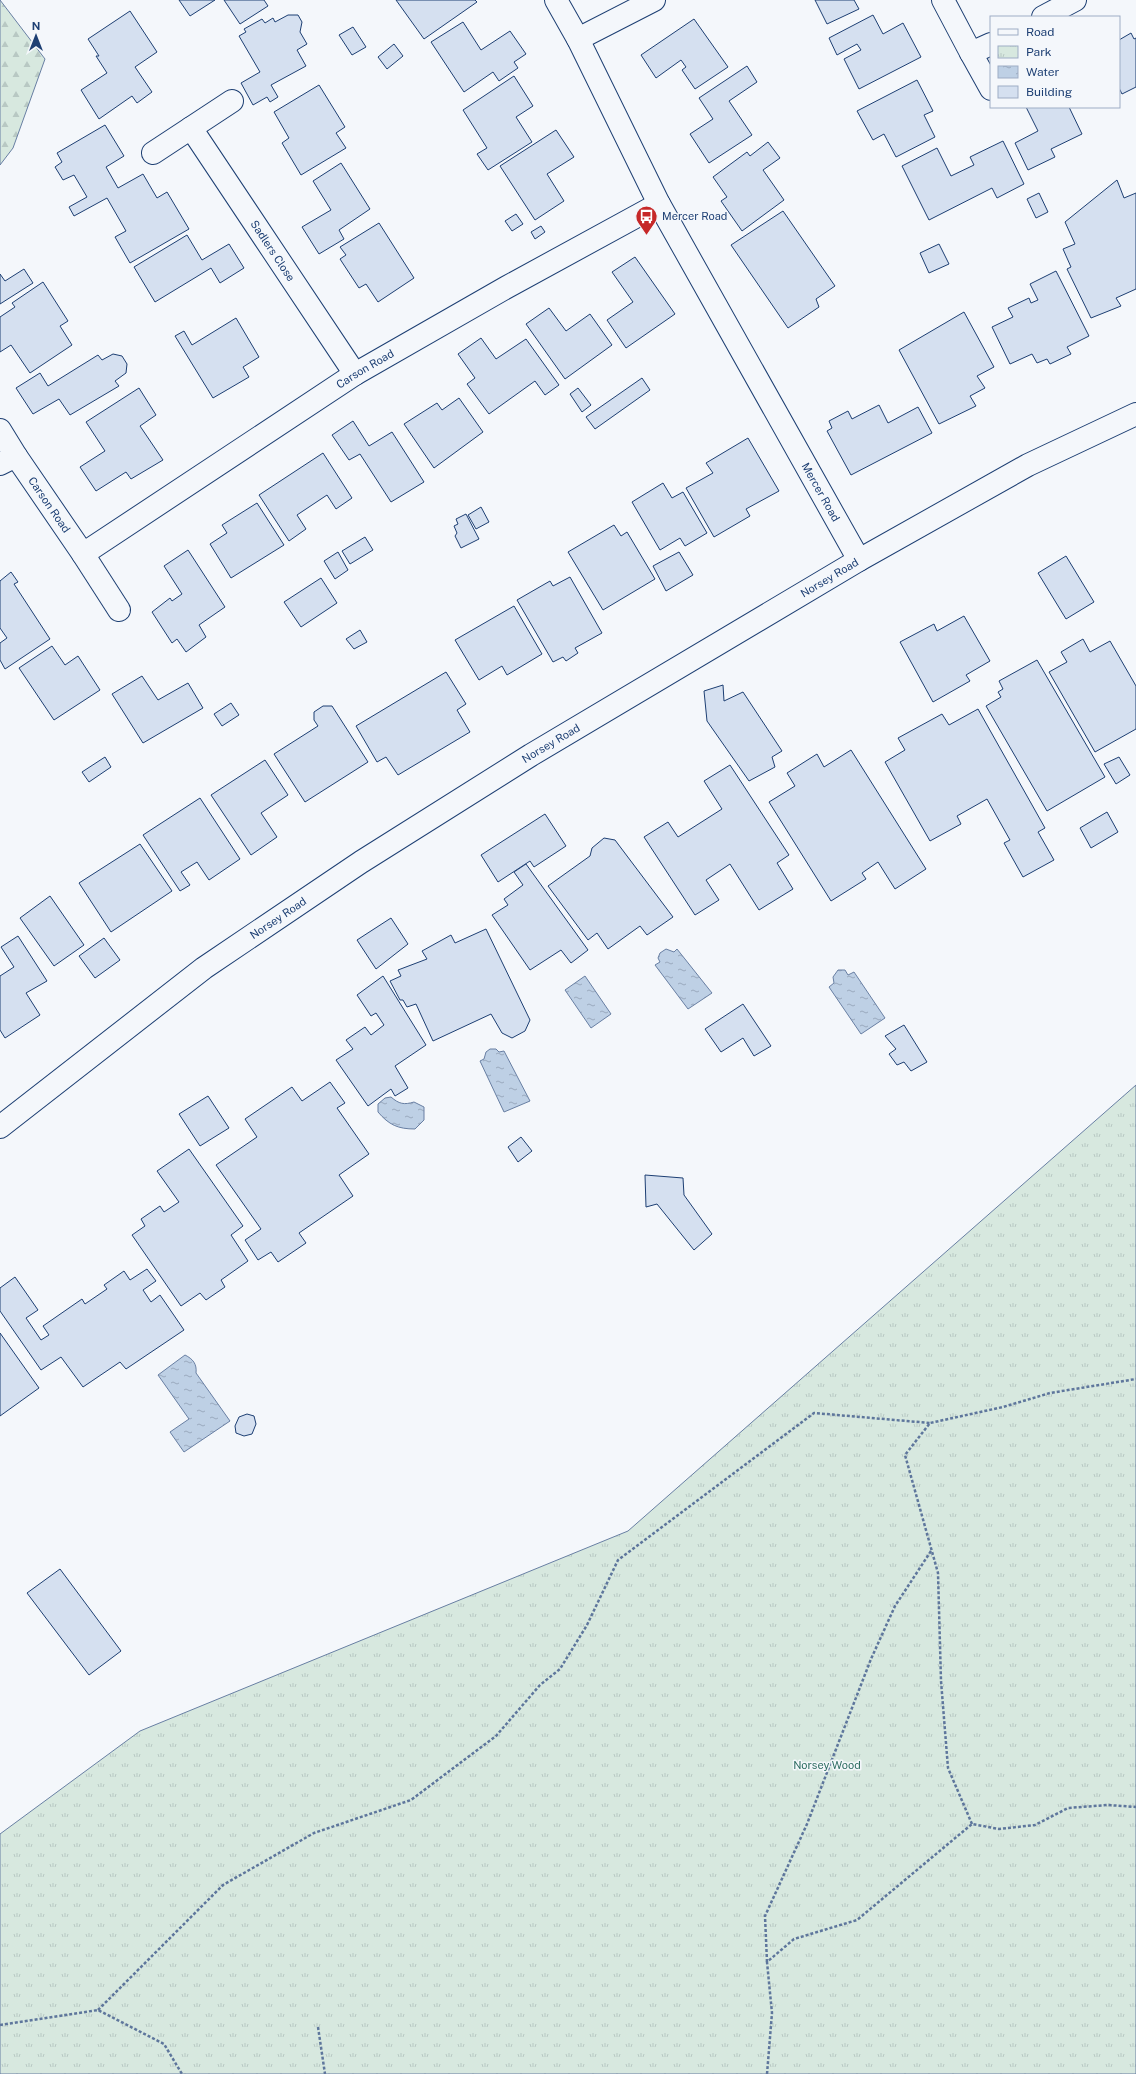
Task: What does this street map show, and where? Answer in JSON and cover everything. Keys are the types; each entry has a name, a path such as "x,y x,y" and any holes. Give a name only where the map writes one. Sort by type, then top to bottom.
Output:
{"street":[{"name":"Mercer Road","path":"556,0 578,39 660,204 859,560"},
{"path":"578,39 654,0"},
{"path":"943,0 990,87"},
{"path":"1045,16 1075,0"},
{"path":"971,54 990,44"},
{"path":"153,153 232,101"},
{"name":"Sadlers Close","path":"191,128 355,374"},
{"name":"Carson Road","path":"83,554 355,374 507,287 660,204"},
{"name":"Norsey Road","path":"0,1128 204,968 361,862 531,755 859,560 1028,465 1136,414"},
{"name":"Carson Road","path":"0,430 8,460 83,554 119,610"}],"path":[{"path":"98,2010 223,1885 314,1833 411,1800 496,1736 540,1685 560,1669 586,1625 618,1560 814,1413 930,1423 1004,1407 1050,1393 1136,1379"},
{"path":"930,1423 905,1455 938,1573 941,1681 948,1768 972,1824"},
{"path":"767,2074 772,2013 767,1962 765,1916 807,1824 871,1659 895,1606 931,1551"},
{"path":"972,1824 999,1829 1034,1825 1068,1808 1108,1805 1136,1807"},
{"path":"767,1962 794,1939 858,1920 972,1824"},
{"path":"0,2025 98,2010 164,2044 182,2074"},
{"path":"318,2027 325,2074"}],"green space":[{"path":"0,0 45,59 13,148 0,165"},
{"name":"Norsey Wood","path":"1136,1085 1136,2074 0,2074 0,1834 140,1731 628,1531"}],"water":[{"path":"666,949 674,952 677,949 712,993 688,1009 655,965 660,962 658,958 660,953"},
{"path":"838,970 845,970 848,975 854,972 885,1018 861,1034 829,987 834,983 833,977"},
{"path":"585,976 611,1014 591,1028 565,990"},
{"path":"490,1049 496,1049 499,1052 504,1051 530,1101 504,1112 480,1061 484,1059 486,1052"},
{"path":"391,1097 402,1103 414,1102 424,1107 424,1120 415,1129 399,1127 390,1123 378,1112 378,1104 385,1098"},
{"path":"185,1355 194,1362 196,1373 230,1421 184,1452 170,1432 189,1419 158,1375"}],"building":[{"path":"179,0 215,0 190,16"},
{"path":"224,0 264,0 268,6 240,24"},
{"path":"396,0 475,0 477,2 424,39"},
{"path":"815,0 854,0 859,9 827,24"},
{"path":"130,11 157,52 135,67 152,92 137,103 132,96 99,119 81,90 107,73 96,56 99,56 88,39"},
{"path":"288,15 298,15 302,22 300,32 307,44 297,50 306,66 271,85 278,97 270,102 267,97 253,105 241,83 260,72 239,36 246,32 244,29 262,19 265,23 273,18 275,22"},
{"path":"873,15 883,34 903,23 921,57 859,89 844,59 861,50 857,44 837,55 829,38"},
{"path":"694,19 728,67 695,89 682,70 686,67 681,60 656,78 641,55"},
{"path":"463,22 481,50 510,31 526,54 514,62 518,68 499,81 493,72 464,92 431,42"},
{"path":"353,27 366,47 352,55 339,35"},
{"path":"1131,33 1134,39 1136,38 1136,87 1122,94 1120,90 1120,39"},
{"path":"394,44 403,56 387,69 378,57"},
{"path":"747,66 757,82 729,101 752,135 709,163 690,134 713,119 699,98"},
{"path":"514,76 533,106 516,117 532,142 488,170 477,154 487,148 463,110"},
{"path":"917,80 933,111 924,115 935,137 896,157 884,134 873,140 857,111"},
{"path":"319,85 345,127 336,133 346,148 301,175 282,143 289,138 274,112"},
{"path":"1026,108 1069,108 1082,134 1051,149 1055,157 1028,170 1015,143 1038,131"},
{"path":"105,125 124,156 106,167 118,188 143,174 157,198 167,192 189,229 130,263 115,237 126,231 107,198 74,216 69,207 87,197 74,175 63,180 55,167 62,162 57,153"},
{"path":"556,130 574,157 547,174 564,201 535,220 500,166"},
{"path":"1003,141 1024,184 997,198 992,188 929,220 902,166 937,148 951,176 974,165 970,157"},
{"path":"768,142 780,158 763,170 784,200 742,231 721,201 727,197 713,177 747,152 750,156"},
{"path":"341,163 370,209 339,230 344,239 319,254 302,227 331,210 313,181"},
{"path":"1117,180 1124,198 1136,193 1136,289 1116,298 1121,306 1091,318 1067,269 1071,267 1063,249 1075,244 1065,222"},
{"path":"1039,193 1048,212 1036,218 1027,199"},
{"path":"783,211 835,286 816,299 819,307 788,328 731,245"},
{"path":"516,214 523,224 512,231 505,221"},
{"path":"379,223 414,278 378,302 366,284 359,288 340,259 346,255 340,247"},
{"path":"541,226 545,232 535,239 531,232"},
{"path":"187,235 202,260 229,244 244,268 220,283 211,268 155,302 134,267"},
{"path":"939,244 949,264 929,273 920,253"},
{"path":"635,257 675,314 626,348 607,320 633,302 612,272"},
{"path":"24,269 33,283 0,304 0,274 5,281"},
{"path":"1056,271 1089,336 1067,347 1071,354 1050,364 1047,359 1037,363 1032,354 1010,364 992,327 1013,317 1008,308 1029,298 1031,303 1038,300 1030,284"},
{"path":"43,282 68,321 60,326 72,345 30,373 11,345 0,352 0,317 15,307 12,303"},
{"path":"549,308 566,331 590,314 612,345 565,379 526,324"},
{"path":"964,312 994,367 977,376 985,388 970,396 976,406 939,424 899,350"},
{"path":"236,318 259,357 243,367 249,377 213,398 175,336 184,331 192,345"},
{"path":"481,338 496,359 526,339 559,385 545,395 535,381 489,414 467,384 475,378 458,354"},
{"path":"113,354 122,356 127,364 126,373 115,381 119,386 70,415 59,399 33,414 16,388 40,373 48,386 98,355 102,360"},
{"path":"642,378 650,390 595,429 586,417"},
{"path":"139,388 156,415 140,426 163,460 131,479 126,472 96,491 80,467 105,451 86,422"},
{"path":"578,388 591,405 582,412 570,394"},
{"path":"459,398 483,432 434,468 404,424 437,403 442,410"},
{"path":"879,405 888,423 918,407 932,433 851,475 827,431 832,428 829,421 848,411 852,419"},
{"path":"353,421 369,446 392,432 424,482 391,502 360,454 349,460 332,435"},
{"path":"748,438 779,491 746,509 750,516 714,537 686,488 713,473 706,463"},
{"path":"323,453 352,498 336,509 327,495 297,515 306,529 289,541 259,495"},
{"path":"663,483 672,498 683,492 707,533 685,546 680,538 660,550 632,502"},
{"path":"257,503 284,545 231,578 210,544 227,533 222,525"},
{"path":"481,507 489,522 476,529 468,515"},
{"path":"466,514 479,539 461,548 455,536 457,533 454,526 458,524 456,519"},
{"path":"614,525 621,536 627,532 655,579 603,610 568,552"},
{"path":"365,537 373,550 350,564 342,551"},
{"path":"188,550 225,607 199,625 206,637 186,652 177,639 172,643 152,612 170,598 172,601 182,594 164,566"},
{"path":"338,552 348,570 335,579 324,561"},
{"path":"679,552 693,575 666,591 653,566"},
{"path":"1066,556 1094,602 1066,619 1038,573"},
{"path":"11,572 18,582 14,584 50,639 5,669 0,660 0,643 7,638 0,628 0,581"},
{"path":"570,577 602,633 575,648 578,653 566,661 563,657 553,662 517,600 550,581 553,586"},
{"path":"321,578 337,603 301,627 284,602"},
{"path":"514,606 542,654 507,675 502,666 479,680 455,640"},
{"path":"964,616 990,661 966,675 970,681 933,702 900,642 934,624 937,631"},
{"path":"360,630 367,642 354,649 346,639"},
{"path":"1083,639 1090,652 1110,641 1136,686 1136,729 1095,752 1049,672 1067,662 1061,652"},
{"path":"52,646 65,665 78,656 100,690 54,720 19,668"},
{"path":"1037,660 1105,777 1047,811 986,706 1001,697 998,692 1003,689 999,681"},
{"path":"446,672 466,704 457,710 470,732 398,775 386,757 377,762 356,726"},
{"path":"142,676 158,700 188,683 203,708 143,743 112,694"},
{"path":"723,685 724,701 743,692 782,751 772,757 775,767 749,781 707,721 704,691"},
{"path":"231,703 239,715 222,726 214,714"},
{"path":"323,706 332,706 368,762 305,802 274,754 318,726 314,720 314,712"},
{"path":"978,709 1045,828 1038,832 1054,860 1023,877 1004,843 1010,840 987,799 957,816 961,824 930,841 885,762 905,750 898,738 942,714 949,725"},
{"path":"851,750 926,869 895,889 878,862 862,873 866,879 831,901 769,802 795,786 787,773 817,754 824,767"},
{"path":"105,757 111,767 89,782 82,772"},
{"path":"1119,757 1130,775 1116,784 1104,764"},
{"path":"265,760 288,795 261,813 277,837 251,855 211,795"},
{"path":"730,765 789,855 777,863 793,889 759,910 730,864 706,880 719,900 695,915 644,837 668,822 678,837 722,809 704,781"},
{"path":"200,798 240,859 209,880 197,862 181,872 190,885 180,891 143,835"},
{"path":"1107,812 1118,832 1091,848 1080,828"},
{"path":"545,814 566,846 534,867 530,861 498,882 481,855"},
{"path":"604,838 615,840 673,917 647,935 640,926 608,949 597,933 588,940 548,886 590,856 592,848"},
{"path":"140,844 172,891 111,932 79,883"},
{"path":"526,864 588,950 571,963 561,950 530,970 492,915 508,905 504,899 523,885 514,872"},
{"path":"50,896 84,945 54,966 20,918"},
{"path":"391,918 408,944 376,969 357,940"},
{"path":"486,929 530,1020 525,1031 512,1038 502,1033 491,1014 433,1041 416,1004 407,1007 403,1000 400,1000 390,981 401,976 398,970 427,959 422,951 451,935 455,943"},
{"path":"18,936 47,981 26,993 40,1015 5,1038 0,1030 0,976 14,967 1,947"},
{"path":"104,938 120,960 95,978 79,956"},
{"path":"383,976 426,1045 395,1066 408,1088 395,1096 391,1089 368,1106 336,1060 353,1049 346,1040 365,1027 371,1035 384,1025 376,1013 371,1016 357,995"},
{"path":"743,1004 771,1046 754,1056 743,1038 721,1052 705,1029"},
{"path":"904,1025 927,1062 911,1071 904,1062 897,1065 889,1054 896,1049 885,1036"},
{"path":"330,1082 345,1103 337,1108 369,1154 339,1175 353,1196 299,1233 306,1243 278,1262 271,1252 258,1260 245,1240 261,1229 216,1165 257,1137 245,1119 292,1087 302,1101"},
{"path":"208,1096 229,1128 200,1146 179,1114"},
{"path":"521,1137 532,1151 518,1162 508,1147"},
{"path":"189,1149 243,1226 231,1235 248,1261 221,1280 225,1287 206,1300 200,1293 181,1306 132,1235 145,1226 141,1219 160,1206 164,1212 179,1202 157,1171"},
{"path":"645,1175 683,1178 684,1195 712,1234 694,1250 657,1204 646,1207"},
{"path":"147,1269 156,1281 143,1290 151,1302 160,1295 184,1330 126,1369 120,1362 83,1387 61,1357 41,1370 0,1311 0,1288 15,1277 38,1310 26,1318 41,1340 49,1335 43,1326 82,1299 85,1304 107,1289 104,1285 124,1271 130,1280"},
{"path":"0,1333 39,1388 0,1416"},
{"path":"247,1414 254,1416 256,1424 252,1434 244,1436 236,1433 235,1426 239,1417"},
{"path":"60,1569 121,1651 89,1675 27,1593"}],"place":[{"name":"Mercer Road","path":"647,236"}]}
